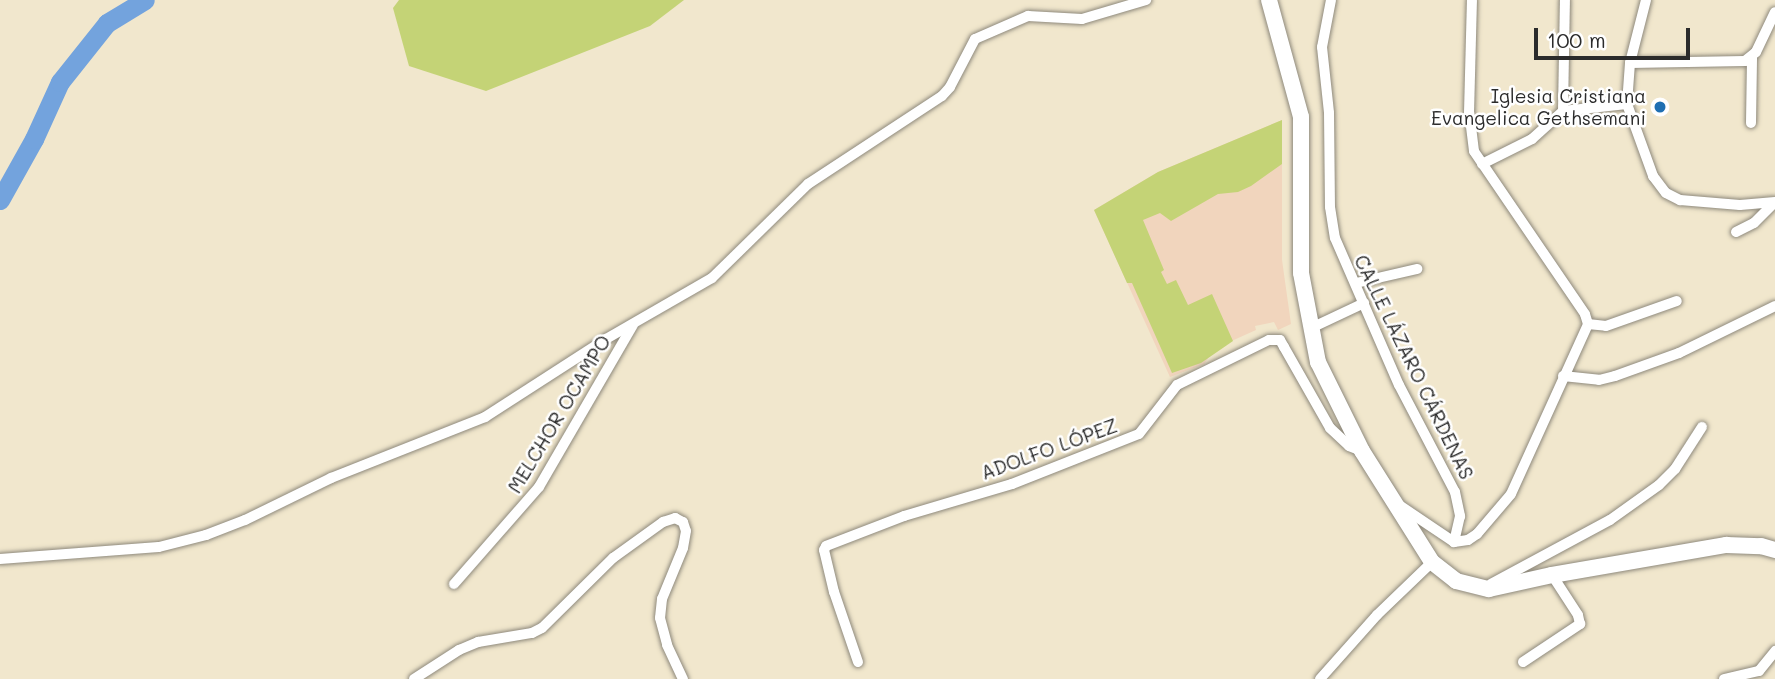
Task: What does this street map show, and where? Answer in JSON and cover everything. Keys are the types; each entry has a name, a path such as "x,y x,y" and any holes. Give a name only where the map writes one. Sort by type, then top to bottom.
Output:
{"main road":[{"path":"1269,0 1301,117 1299,240 1309,329 1326,382 1362,451 1399,505 1432,562 1456,581 1483,589 1726,545 1761,546 1775,550"}],"street":[{"path":"0,559 159,547 206,535 254,516 331,478 485,417 634,323 712,278 808,184 942,96 950,87 975,39 1028,16 1082,19 1109,6 1146,0"},
{"name":"CALLE LÁZARO CÁRDENAS","path":"1331,0 1322,47 1329,113 1330,207 1340,254 1356,283 1408,404 1455,492 1460,516 1454,542"},
{"path":"1399,505 1454,542 1468,540 1504,505 1588,324 1585,314 1475,151 1469,130 1472,0"},
{"path":"1563,111 1565,0"},
{"path":"1646,0 1630,63 1627,104 1647,166 1672,197 1740,205 1774,203"},
{"path":"1751,123 1752,57 1775,12"},
{"path":"1630,63 1736,64 1752,57"},
{"path":"1482,164 1532,139 1563,111 1627,104"},
{"path":"1736,232 1754,223 1774,203"},
{"path":"1356,283 1417,269"},
{"path":"1588,324 1606,326 1677,301"},
{"path":"1309,329 1364,303"},
{"path":"1563,376 1599,380 1615,376 1679,353 1775,306"},
{"name":"MELCHOR OCAMPO","path":"454,583 539,487 634,323"},
{"name":"ADOLFO LÓPEZ","path":"858,662 834,592 824,550 826,546 904,516 1012,484 1139,434 1177,385 1269,340 1280,340 1330,428 1349,446 1362,451"},
{"path":"1483,589 1598,527 1659,485 1675,469 1702,427"},
{"path":"414,679 459,650 478,642 532,633 542,628 613,558 663,522 675,518 683,522 686,531 680,557 662,598 660,618 667,645 683,679"},
{"path":"1320,679 1377,615 1432,562"},
{"path":"1523,662 1580,624 1578,615 1552,575"},
{"path":"1724,679 1759,671 1775,651"}],"shaded area":[{"path":"1282,120 1282,260 1291,324 1278,330 1274,322 1255,326 1256,330 1207,352 1209,357 1204,364 1170,377 1094,210 1158,172"}],"green space":[{"path":"399,0 684,0 650,26 486,91 409,66 393,8"},
{"path":"1282,120 1282,164 1251,186 1238,192 1218,194 1171,221 1160,213 1143,220 1164,270 1161,272 1167,284 1176,280 1188,305 1212,294 1233,341 1201,363 1172,373 1132,283 1127,283 1094,210 1158,172"}],"waterway":[{"path":"0,200 34,139 60,82 107,23 145,0"}],"place":[{"name":"Iglesia Cristiana Evangelica Gethsemani","path":"1660,107"}]}
